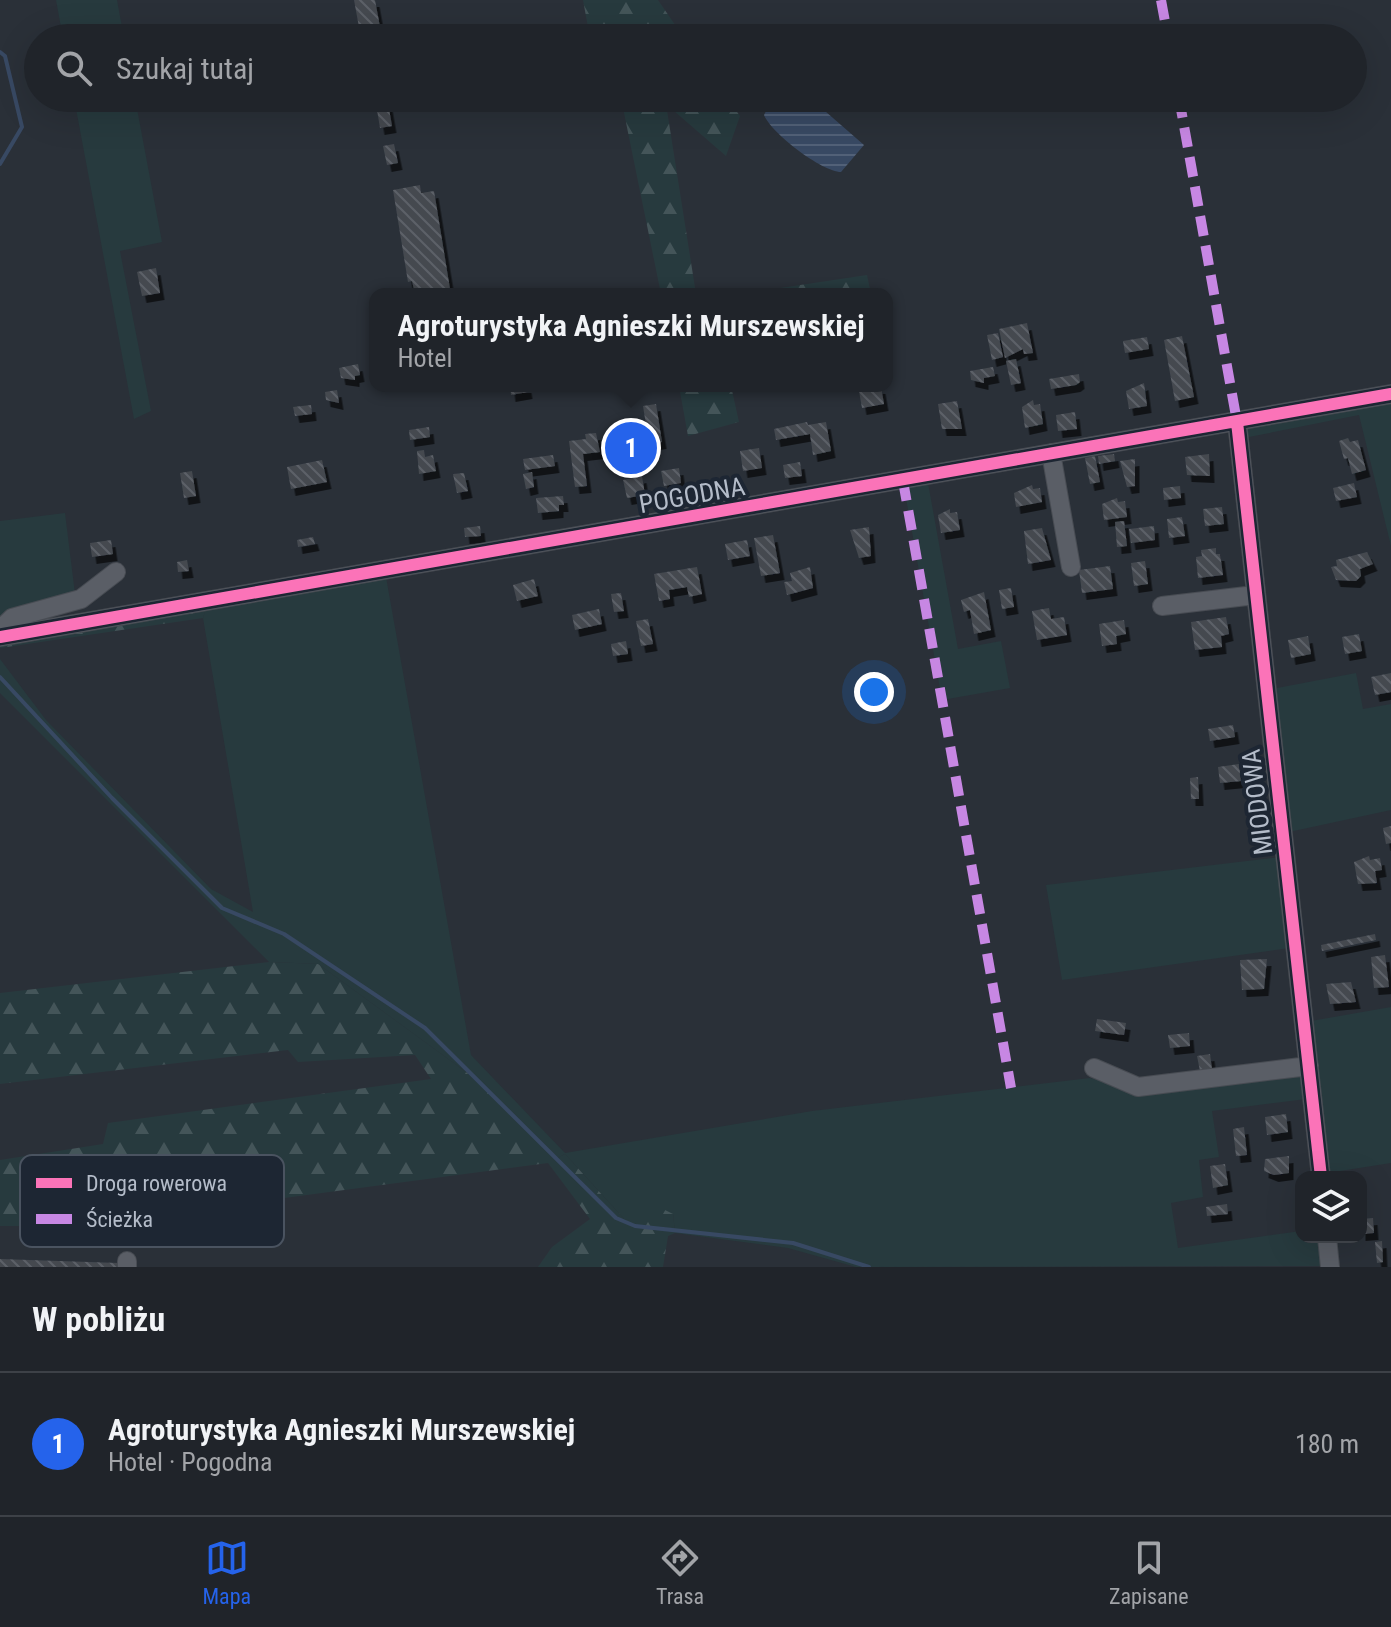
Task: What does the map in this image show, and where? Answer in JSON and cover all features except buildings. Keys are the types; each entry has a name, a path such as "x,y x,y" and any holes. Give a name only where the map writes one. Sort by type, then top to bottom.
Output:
{"street":[{"name":"POGODNA","path":"2,637 1391,394"},
{"name":"MIODOWA","path":"1237,422 1320,1171"},
{"path":"1051,453 1071,567"},
{"path":"2,637 6,624 12,618 81,599 116,572"},
{"path":"1162,606 1255,595"},
{"path":"1094,1068 1138,1087 1309,1066"},
{"path":"1328,1243 1330,1267"}],"green space":[{"path":"56,0 117,0 121,24 60,24"},
{"path":"583,0 658,0 674,24 587,24"},
{"path":"77,112 138,112 162,242 120,251 151,411 134,419"},
{"path":"624,112 667,112 695,288 660,288"},
{"path":"675,112 737,112 740,116 726,156"},
{"path":"867,275 870,288 781,288"},
{"path":"680,392 732,392 739,422 688,436"},
{"path":"1391,399 1391,546 1359,415 1244,438 1245,423"},
{"path":"928,483 958,649 1001,641 1010,688 942,700 904,487"},
{"path":"65,513 77,610 0,630 0,521"},
{"path":"386,577 471,1055 565,1153 812,1111 1090,1078 1144,1089 1302,1071 1306,1099 1212,1111 1219,1157 1199,1160 1203,1197 1171,1203 1178,1248 1295,1232 1295,1243 1321,1243 1323,1266 856,1267 788,1248 675,1233 673,1214 625,1220 565,1154 556,1159 485,1086 318,964 269,962 0,693 0,659 46,720 211,889 253,912 203,618 206,607"},
{"path":"206,607 203,618 0,648 0,643"},
{"path":"1356,673 1363,709 1391,704 1391,810 1289,832 1273,698 1277,688"},
{"path":"1281,857 1290,948 1062,980 1046,885"},
{"path":"269,962 318,964 485,1086 556,1159 565,1154 625,1220 665,1210 673,1214 675,1233 668,1236 663,1267 538,1267 552,1247 590,1219 548,1163 284,1198 284,1155 32,1155 103,1144 108,1123 431,1079 415,1055 298,1062 288,1050 0,1084 0,993"},
{"path":"1391,1007 1391,1163 1327,1171 1311,1021"},
{"path":"20,1157 20,1226 0,1226 0,1160"}],"water":[{"path":"766,112 826,112 864,145 841,172 833,170 810,159 786,141 764,115"}],"waterway":[{"path":"0,52 5,56 22,127 0,164"},
{"path":"0,677 112,798 222,908 284,934 425,1028 616,1218 635,1226 793,1243 869,1267"}],"marked path":[{"path":"1161,0 1165,24"},
{"path":"1182,112 1237,422"},
{"path":"903,481 1011,1088"}],"cycle path":[{"path":"0,637 1391,394"},
{"path":"1237,422 1320,1171"}],"place":[{"name":"Agroturystyka Agnieszki Murszewskiej","path":"631,448"}]}
